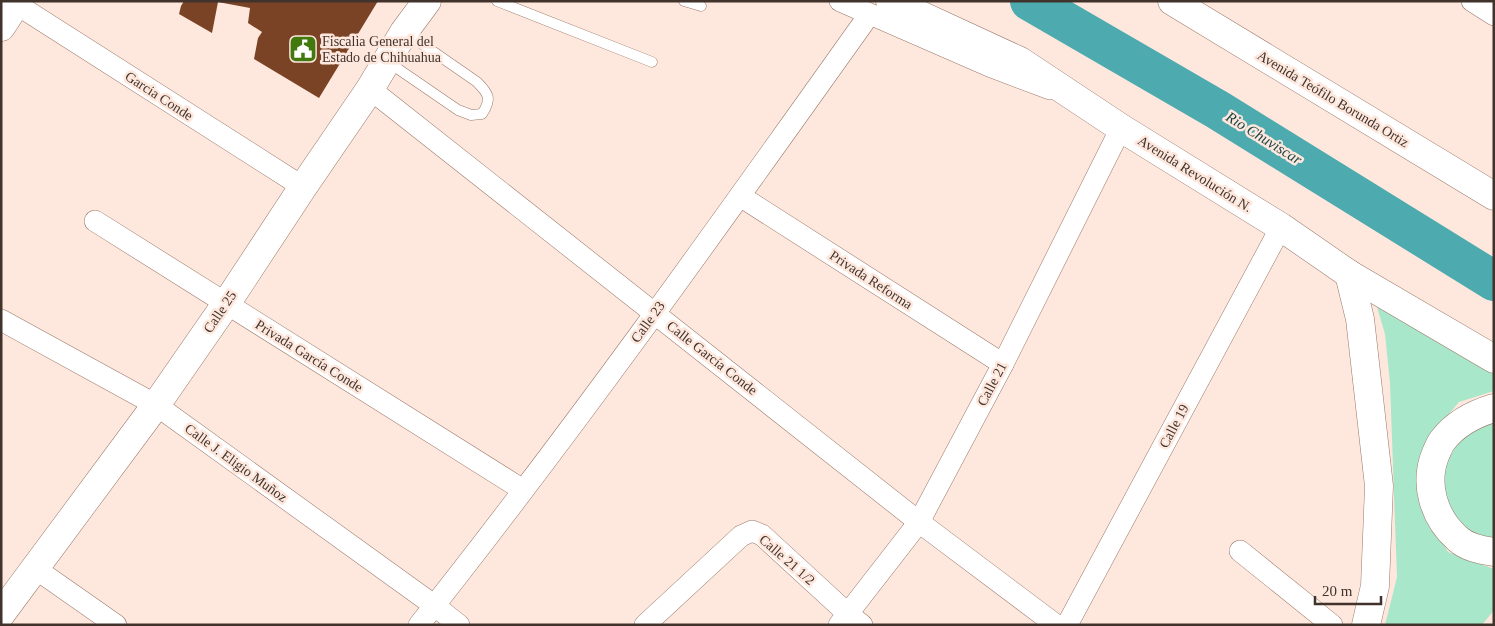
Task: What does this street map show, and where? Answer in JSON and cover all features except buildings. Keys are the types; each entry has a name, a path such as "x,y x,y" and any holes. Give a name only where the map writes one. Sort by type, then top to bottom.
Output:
{"main road":[{"name":"Calle 25","path":"1,614 156,405 226,304 370,89 404,32 427,1"},
{"path":"1,27 17,3"},
{"name":"Avenida Teófilo Borunda Ortiz","path":"1183,6 1494,196"},
{"name":"Avenida Revolución N.","path":"880,8 1020,61 1121,128 1281,227 1349,274 1494,358"},
{"path":"1349,274 1360,318 1379,486 1375,586 1366,625"},
{"path":"1494,408 1480,412 1459,424 1442,441 1433,461 1430,482 1434,504 1441,521 1459,541 1477,549 1494,552"}],"street":[{"path":"840,1 880,8 989,66 1076,98"},
{"path":"1472,1 1494,15"},
{"name":"Garcia Conde","path":"17,3 303,187"},
{"name":"Calle 23","path":"419,625 655,314 880,8"},
{"name":"Calle García Conde","path":"370,89 919,522 1056,625"},
{"name":"Calle 21","path":"850,621 919,522 1002,364 1121,128"},
{"name":"Privada Reforma","path":"740,196 1002,364"},
{"name":"Privada García Conde","path":"95,221 523,490"},
{"name":"Calle 19","path":"1067,625 1281,227"},
{"name":"Calle J. Eligio Muñoz","path":"1,320 156,405 459,625"},
{"name":"Calle 21 1/2","path":"645,625 730,544 746,532 752,531 762,535 850,621"},
{"path":"1240,551 1332,625"},
{"path":"36,569 116,625"}],"lane":[{"path":"497,1 511,4 652,62"},
{"path":"684,1 701,6"},
{"path":"387,61 458,110 471,115 482,114 488,104 487,92 477,82 404,32"}],"green space":[{"path":"1377,307 1494,372 1494,391 1459,402 1437,428 1425,511 1448,552 1494,569 1494,610 1482,625 1385,625 1397,577 1390,383 1385,334"},
{"path":"1494,420 1494,539 1468,532 1443,500 1445,466 1462,434"}],"waterway":[{"name":"Rio Chuviscar","path":"1030,1 1218,110 1494,281"}],"place":[{"name":"Fiscalia General del Estado de Chihuahua","path":"303,49"}]}
